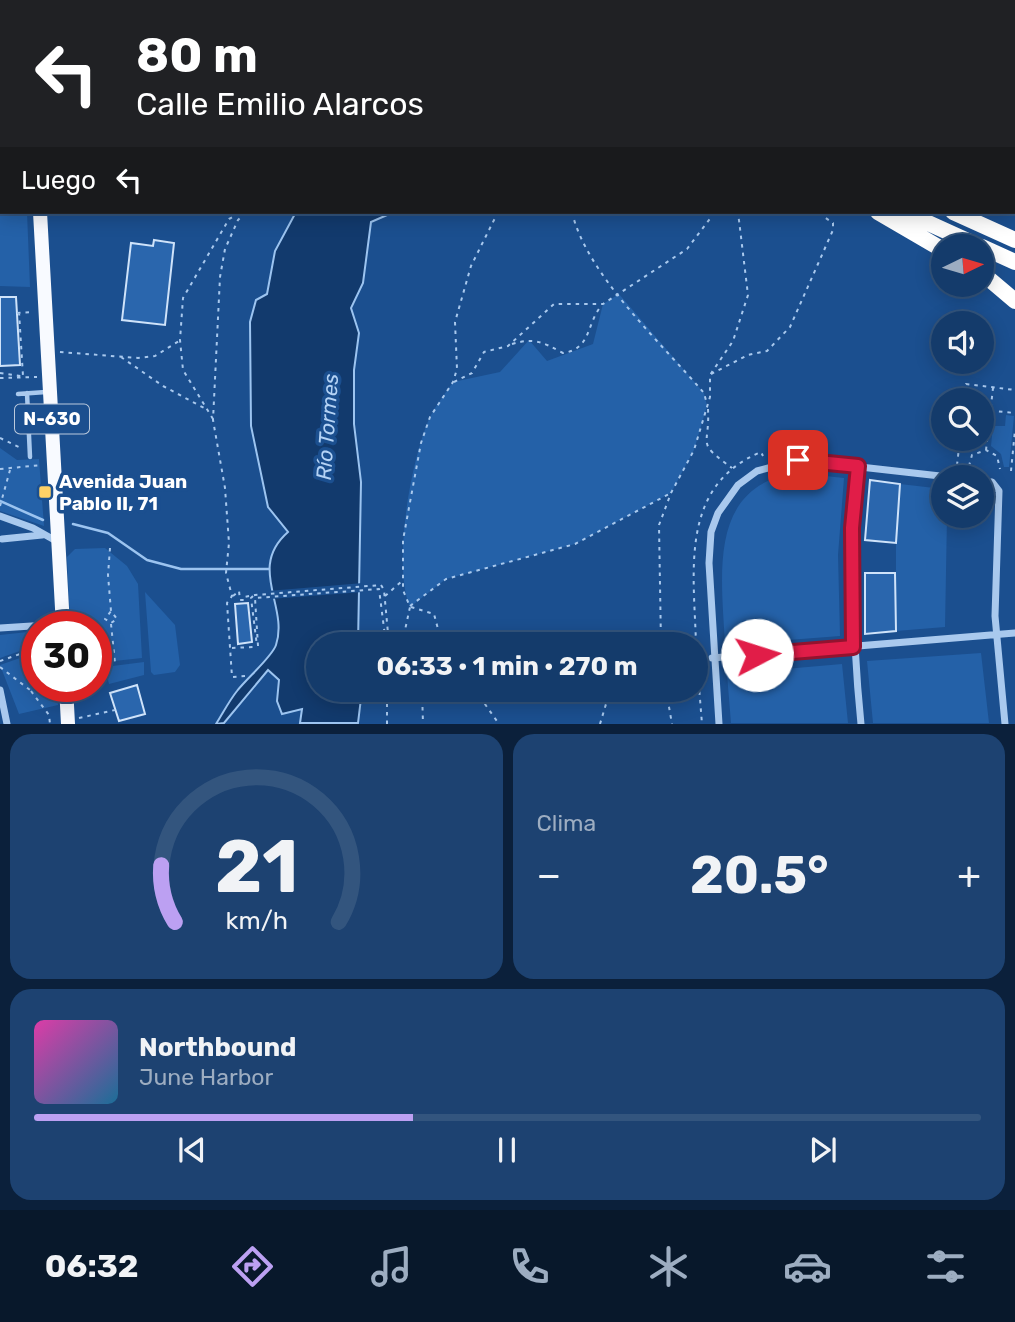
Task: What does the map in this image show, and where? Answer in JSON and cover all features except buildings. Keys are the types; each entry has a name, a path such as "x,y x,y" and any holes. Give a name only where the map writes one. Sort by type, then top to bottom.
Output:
{"highway":[{"name":"N-630","path":"40,214 62,611"},
{"path":"881,214 931,243"},
{"path":"908,214 952,234"},
{"path":"957,214 1015,240"},
{"path":"994,253 1015,262"},
{"path":"994,283 1015,301"},
{"path":"68,702 71,721"}],"street":[{"path":"719,723 712,659 709,563 711,532 727,498 738,485 757,471 785,461 931,475"},
{"path":"858,466 852,528 853,647 861,723"},
{"path":"994,484 996,634 1005,723"},
{"path":"0,516 33,528 58,542"},
{"path":"2,539 42,535"},
{"path":"0,628 21,627"},
{"path":"712,659 1015,633"},
{"path":"0,693 7,723"}],"lane":[{"path":"18,394 50,392"},
{"path":"27,393 30,457"}],"path":[{"path":"213,420 183,370 180,340 183,298 229,219 238,214"},
{"path":"232,596 226,573 229,543 225,488 213,420 222,263 234,229 245,214"},
{"path":"405,632 410,607 402,581 403,540 421,443 430,417 453,382 458,354 455,322 471,266 497,214"},
{"path":"573,214 583,245 619,294 704,393 707,406 694,450 671,493 659,525 660,632"},
{"path":"453,382 472,373 484,352 510,344 533,339 547,343 563,353 580,347 589,336 592,317 603,304 687,248 713,214"},
{"path":"738,214 748,295 733,341 710,375 704,442 708,451 732,468 761,452 763,456"},
{"path":"710,375 748,355 767,351 790,327 833,230 832,223 820,214"},
{"path":"510,344 554,304 603,304"},
{"path":"24,377 18,313 35,312"},
{"path":"59,352 155,356 180,340"},
{"path":"121,356 163,386 206,409"},
{"path":"0,373 24,377"},
{"path":"0,378 38,377"},
{"path":"966,388 966,384 1015,390"},
{"path":"994,411 1015,413"},
{"path":"1011,471 1015,430"},
{"path":"0,438 19,448 29,448"},
{"path":"957,465 959,451"},
{"path":"969,465 972,455 983,451"},
{"path":"988,451 997,456 1000,470"},
{"path":"0,469 43,465"},
{"path":"0,505 10,470"},
{"path":"410,607 446,579 575,544 671,493"},
{"path":"110,548 108,575 111,611"},
{"path":"385,596 402,581"},
{"path":"375,587 381,591 386,632"},
{"path":"245,676 230,677 227,603 239,591 240,600 255,596 384,587 386,632"},
{"path":"230,648 257,647 255,596"},
{"path":"410,607 434,614 439,632"},
{"path":"112,633 115,663"},
{"path":"0,661 21,653"},
{"path":"0,667 21,683"},
{"path":"39,702 49,715 50,723"},
{"path":"387,702 387,723"},
{"path":"422,702 423,723"},
{"path":"484,702 499,723"},
{"path":"600,723 608,702"},
{"path":"668,702 672,723"},
{"path":"700,702 702,723"},
{"path":"71,721 116,710"}],"shaded area":[{"path":"0,214 27,214 30,287 0,286"},
{"path":"619,294 704,393 707,406 694,450 671,493 575,544 446,579 410,607 403,566 406,513 422,437 437,405 453,382 500,372 529,340 547,361 593,344 603,304"},
{"path":"1006,415 1014,416 1009,467 1004,467 1001,454 994,448 994,426 1005,426"},
{"path":"0,448 17,460 39,459 44,526 0,511"},
{"path":"797,473 844,478 838,555 840,636 725,645 722,564 733,515 747,496 768,481"},
{"path":"900,484 931,488 931,528 947,528 945,627 896,631 896,543"},
{"path":"105,548 127,566 138,584 142,658 112,661 112,611 69,611 67,557 75,549"},
{"path":"145,592 175,625 180,665 175,672 154,675 151,672"},
{"path":"21,633 21,651 0,658 0,635"},
{"path":"981,653 989,723 873,723 867,661"},
{"path":"21,658 21,702 58,702 58,705 19,714 0,665"},
{"path":"144,662 144,675 112,683 112,666"},
{"path":"842,664 848,723 731,723 727,674"}],"water":[{"name":"Río Tormes","path":"295,214 389,214 371,222 363,283 351,308 359,333 354,370 354,424 361,482 358,632 306,632 306,702 361,702 358,723 300,723 302,709 282,714 277,701 279,680 268,670 224,723 216,724 237,691 274,650 279,630 270,573 271,559 276,546 288,532 268,507 251,426 250,322 256,300 267,294 275,251"}],"pier":[{"path":"363,583 363,592 270,599 268,591"}],"waterway":[{"path":"0,501 43,520"},
{"path":"73,524 108,533 147,560 181,569 269,569"}],"place":[{"name":"Avenida Juan Pablo II, 71","path":"45,492"}],"route":[{"path":"757,655 853,647 852,528 858,466 798,460"}]}
